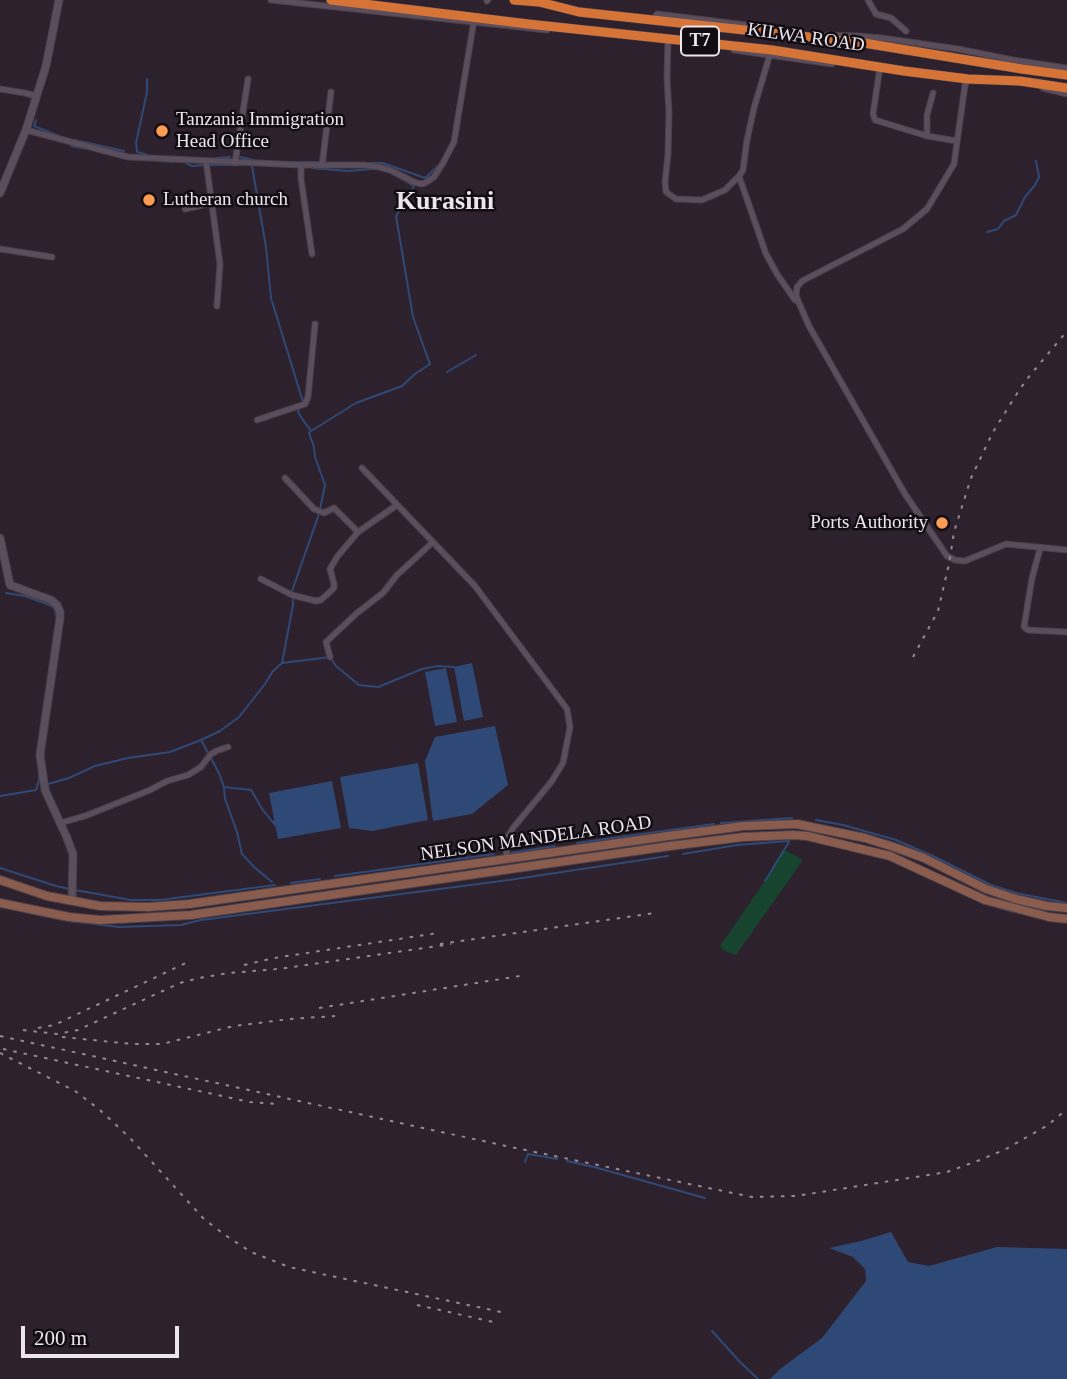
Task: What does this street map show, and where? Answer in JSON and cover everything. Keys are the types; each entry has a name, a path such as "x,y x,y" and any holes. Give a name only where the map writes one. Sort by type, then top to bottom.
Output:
{"highway":[{"name":"KILWA ROAD","path":"331,0 415,9 474,20 771,52 967,80 1020,81 1067,88"},
{"name":"KILWA ROAD","path":"514,0 539,2 579,12 864,43 1067,75"}],"main road":[{"name":"NELSON MANDELA ROAD","path":"0,882 100,906 148,907 188,904 744,827 797,824 894,847 924,858 986,889 1016,899 1067,908"},
{"name":"NELSON MANDELA ROAD","path":"0,904 100,920 191,915 670,846 743,837 793,835 890,856 985,900 1049,917 1067,919"}],"street":[{"path":"0,193 26,130 46,66 59,0"},
{"path":"26,130 128,158 379,167 421,184 429,181 454,142 474,20 271,0"},
{"path":"868,0 876,14 891,18 906,32"},
{"path":"653,20 657,14 827,35 858,36 958,49 1067,68"},
{"path":"667,40 669,113 665,182 666,192 676,200 702,200 725,190 743,170 754,108 771,52"},
{"path":"880,69 874,118 927,136 957,141"},
{"path":"235,163 248,79"},
{"path":"1067,94 1029,86 967,80 954,164 927,209 903,229 802,281 797,287 796,296 814,336 905,494 947,556 965,561 1006,544 1067,550"},
{"path":"0,89 36,96"},
{"path":"322,166 331,92"},
{"path":"927,136 927,115 933,93"},
{"path":"206,161 220,264 217,306"},
{"path":"301,165 312,254"},
{"path":"739,176 766,254 801,307"},
{"path":"185,209 212,203"},
{"path":"0,248 52,257"},
{"path":"257,420 305,404 308,397 315,324"},
{"path":"362,468 475,586 567,709 570,727 563,762 552,781 507,838 506,860"},
{"path":"285,478 314,509 324,513 334,508 358,533"},
{"path":"261,579 292,595 316,601 326,598 334,589 330,574 331,565 358,533 397,505"},
{"path":"0,538 10,585 51,600 60,612 40,755 45,790 73,854 72,900"},
{"path":"330,657 326,642 383,593 397,575 433,542"},
{"path":"1040,549 1024,627 1028,630 1067,632"},
{"path":"60,823 85,816 167,781 188,775 201,767 210,755 228,747"}],"green space":[{"path":"783,849 803,860 736,955 725,951 720,946 765,881"}],"water":[{"path":"472,663 483,717 464,721 454,667"},
{"path":"446,668 457,722 435,726 425,672"},
{"path":"495,726 508,785 472,814 433,821 425,761 435,737"},
{"path":"418,763 428,820 372,831 349,828 340,777"},
{"path":"332,781 341,828 278,839 269,793"},
{"path":"891,1232 908,1262 929,1266 997,1247 1067,1249 1067,1379 770,1379 822,1338 866,1281 865,1269 853,1257 829,1248"}],"waterway":[{"path":"147,79 147,92 136,143 137,152 148,155"},
{"path":"36,120 34,126 59,136"},
{"path":"75,140 124,151"},
{"path":"71,146 87,149"},
{"path":"217,158 230,157"},
{"path":"240,157 253,160"},
{"path":"158,161 173,162"},
{"path":"987,232 998,229 1004,221 1016,215 1039,177 1036,161"},
{"path":"293,162 319,162"},
{"path":"186,163 192,166 204,165"},
{"path":"367,163 383,163 425,178 440,164"},
{"path":"209,165 256,165"},
{"path":"252,166 266,247 271,298 303,402"},
{"path":"312,168 348,171 372,169"},
{"path":"311,431 356,403 402,386 430,364 413,317 396,216 414,186 400,178"},
{"path":"447,372 476,355"},
{"path":"299,409 298,412 311,431 309,433 315,457 325,485 320,509"},
{"path":"292,591 319,514"},
{"path":"6,593 25,596 52,606 56,615"},
{"path":"201,740 220,731 239,717 282,663 293,597"},
{"path":"282,663 330,657 336,666 359,685 378,687 422,669 454,667"},
{"path":"49,791 48,784 95,766 170,752 201,740 224,787 251,790 275,825 274,821"},
{"path":"0,796 36,790 39,770"},
{"path":"224,788 242,854 272,882"},
{"path":"721,823 792,818"},
{"path":"816,820 896,840 991,885 1067,903"},
{"path":"577,843 714,824"},
{"path":"683,854 737,845 789,841"},
{"path":"765,881 789,842"},
{"path":"510,853 555,846"},
{"path":"335,876 494,854"},
{"path":"69,921 119,927 181,925 201,920 509,880 668,856"},
{"path":"0,868 70,889"},
{"path":"291,883 320,879"},
{"path":"75,890 131,900 160,900 275,885"},
{"path":"996,907 1014,912"},
{"path":"24,912 63,920"},
{"path":"525,1162 528,1154 557,1159"},
{"path":"567,1161 705,1198"},
{"path":"712,1331 758,1379"}],"railway":[{"path":"913,657 938,611 954,532 971,478 993,432 1016,395 1067,331"},
{"path":"440,944 655,913"},
{"path":"244,965 438,933"},
{"path":"23,1030 57,1034 78,1030 180,983 199,978 451,944"},
{"path":"38,1028 54,1025 188,962"},
{"path":"319,1008 520,976"},
{"path":"62,1037 162,1044 234,1026 335,1016"},
{"path":"0,1036 752,1197 796,1196 947,1172 1006,1149 1048,1125 1067,1109"},
{"path":"3,1049 250,1102 277,1104"},
{"path":"0,1053 75,1091 100,1110 129,1137 204,1219 251,1252 289,1267 501,1312"},
{"path":"417,1305 498,1323"}],"place":[{"name":"Tanzania Immigration Head Office","path":"162,131"},
{"name":"Lutheran church","path":"149,200"},
{"name":"Ports Authority","path":"942,523"}],"district":[{"name":"Kurasini","path":"445,202"}]}
